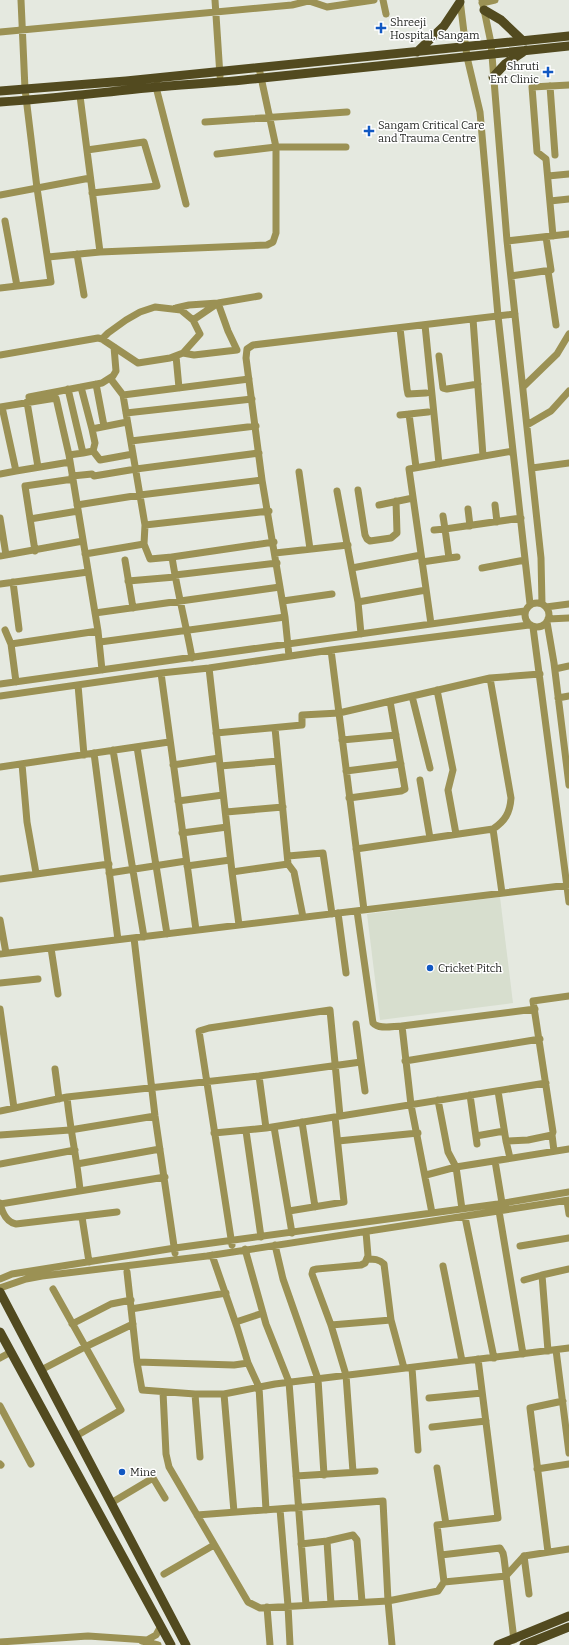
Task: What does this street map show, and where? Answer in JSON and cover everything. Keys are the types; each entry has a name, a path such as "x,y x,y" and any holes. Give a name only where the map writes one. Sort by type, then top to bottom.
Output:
{"main road":[{"path":"418,52 444,26 460,1"},
{"path":"483,4 522,40"},
{"path":"220,77 259,68 569,36"},
{"path":"0,91 157,83 220,77 261,78 569,46"},
{"path":"493,77 506,64 526,50"},
{"path":"0,102 80,96 157,83"},
{"path":"0,1292 186,1645"},
{"path":"0,1332 171,1645"},
{"path":"524,1645 569,1616"},
{"path":"498,1645 514,1640 533,1640 569,1627"}],"street":[{"path":"0,288 51,282 37,188 25,89 21,0"},
{"path":"215,0 220,77"},
{"path":"0,32 216,12 299,1 311,0 327,7 374,0"},
{"path":"384,0 386,14"},
{"path":"495,0 483,4 492,43 493,77 506,241 532,468 536,517 542,558 544,605 548,610 548,621 569,785"},
{"path":"460,1 467,57 480,112 498,316 530,604 525,611 525,619 531,626 540,674 569,902"},
{"path":"48,257 100,252 267,245 273,242 276,233 276,147 259,68"},
{"path":"157,83 186,204"},
{"path":"510,276 551,270 550,201 548,176 546,159 537,152 532,87 569,85"},
{"path":"550,86 555,155"},
{"path":"80,96 100,252"},
{"path":"205,122 347,112"},
{"path":"87,150 144,142 157,186 92,193"},
{"path":"217,154 276,147 346,147"},
{"path":"548,176 569,174"},
{"path":"0,195 90,178"},
{"path":"550,201 569,199"},
{"path":"5,221 17,286"},
{"path":"506,241 569,234"},
{"path":"77,254 84,295"},
{"path":"548,271 556,325"},
{"path":"174,308 259,296"},
{"path":"193,320 218,303"},
{"path":"218,303 236,350 246,358"},
{"path":"0,355 98,338 102,339 138,363 170,358 183,353 200,334 193,320 181,310 155,307 140,312 108,333 102,339"},
{"path":"289,656 274,542 262,480 246,358 247,349 254,345 515,314"},
{"path":"473,319 483,456"},
{"path":"425,325 439,464"},
{"path":"400,328 408,394 426,393"},
{"path":"523,387 557,354 569,334"},
{"path":"1,405 102,383 110,378 116,371 114,347"},
{"path":"183,353 194,355 236,350"},
{"path":"176,356 179,388"},
{"path":"439,356 444,388 447,389 478,384"},
{"path":"110,378 123,395 145,525 144,544 150,559 274,542"},
{"path":"123,395 249,379"},
{"path":"96,384 104,426"},
{"path":"81,387 95,443 94,452 100,460 133,454"},
{"path":"68,390 83,453"},
{"path":"527,425 551,410 568,395"},
{"path":"1,405 56,398 70,459 100,642 102,670"},
{"path":"126,413 252,398"},
{"path":"27,402 38,468"},
{"path":"1,405 16,471"},
{"path":"400,415 428,412"},
{"path":"409,414 416,467"},
{"path":"92,429 127,422"},
{"path":"131,441 256,426"},
{"path":"431,624 409,469 513,451"},
{"path":"0,474 38,468 70,459 83,453 94,452"},
{"path":"35,551 25,486 92,474 94,476 259,453"},
{"path":"532,468 569,463"},
{"path":"298,472 310,549"},
{"path":"30,519 140,495 262,480"},
{"path":"358,490 365,535 366,539 370,541 391,538 397,533 396,501"},
{"path":"337,491 358,602 361,634"},
{"path":"379,505 413,498"},
{"path":"495,505 497,522"},
{"path":"468,509 470,526"},
{"path":"145,525 269,511"},
{"path":"443,516 449,558"},
{"path":"0,518 3,556 83,541"},
{"path":"434,530 520,518"},
{"path":"85,554 144,544"},
{"path":"275,553 348,545"},
{"path":"172,557 179,602 187,630 192,658"},
{"path":"352,568 422,559 457,557"},
{"path":"125,560 133,608"},
{"path":"482,568 525,560"},
{"path":"128,581 277,563"},
{"path":"0,584 88,572"},
{"path":"13,582 19,629"},
{"path":"95,613 280,587"},
{"path":"358,602 426,590"},
{"path":"283,602 332,594"},
{"path":"530,604 569,604"},
{"path":"0,684 525,611"},
{"path":"100,642 285,617"},
{"path":"0,696 331,650 531,626 540,627 548,621 569,618"},
{"path":"6,630 11,644 16,682"},
{"path":"11,644 98,631"},
{"path":"331,650 356,849 360,910 373,1023 375,1026 381,1027 402,1026 535,1009"},
{"path":"555,669 569,666"},
{"path":"209,668 226,812 230,860 240,925"},
{"path":"161,673 172,765 196,930"},
{"path":"216,733 302,725 302,715 339,713 490,678 540,674"},
{"path":"356,849 493,829 502,823 510,808 511,798 490,678"},
{"path":"78,685 84,755"},
{"path":"437,690 452,770 448,790 456,834"},
{"path":"412,696 430,768"},
{"path":"558,698 569,696"},
{"path":"349,798 401,791 405,789 390,701"},
{"path":"275,728 288,864 294,872 303,917"},
{"path":"342,740 396,734"},
{"path":"0,767 169,742"},
{"path":"137,747 167,934"},
{"path":"113,750 144,937"},
{"path":"94,753 118,940"},
{"path":"172,765 219,758"},
{"path":"220,766 278,761"},
{"path":"22,764 27,822 36,873"},
{"path":"346,771 401,764"},
{"path":"420,780 430,838"},
{"path":"178,801 223,795"},
{"path":"226,812 283,806"},
{"path":"182,833 227,827"},
{"path":"493,829 502,893"},
{"path":"288,856 323,853 346,973"},
{"path":"109,873 157,866 230,860"},
{"path":"0,879 109,864"},
{"path":"232,872 288,864"},
{"path":"0,920 3,954 568,885"},
{"path":"134,938 155,1116 176,1260"},
{"path":"51,948 58,994"},
{"path":"0,983 38,979"},
{"path":"554,1151 553,1132 540,1039 533,1001 569,996"},
{"path":"233,1251 199,1031 209,1028 330,1010 335,1066 338,1141 344,1202 289,1211"},
{"path":"0,1011 2,1034 14,1108"},
{"path":"356,1024 366,1091"},
{"path":"402,1026 411,1105 418,1133 432,1213"},
{"path":"405,1061 540,1039"},
{"path":"0,1111 63,1098 259,1076 362,1062"},
{"path":"55,1069 78,1164 80,1190"},
{"path":"259,1076 289,1211 292,1233"},
{"path":"214,1133 270,1128 546,1083"},
{"path":"498,1090 504,1131 510,1158"},
{"path":"470,1095 477,1144"},
{"path":"438,1100 448,1152 456,1167 462,1209"},
{"path":"0,1135 70,1130 155,1116"},
{"path":"302,1122 315,1207"},
{"path":"246,1130 261,1237"},
{"path":"476,1136 504,1131"},
{"path":"338,1141 418,1133"},
{"path":"506,1141 528,1140 552,1135"},
{"path":"78,1164 160,1149"},
{"path":"426,1175 456,1167 569,1149"},
{"path":"0,1164 75,1150"},
{"path":"495,1161 502,1203"},
{"path":"117,1212 16,1224 11,1223 5,1217 0,1203 165,1177"},
{"path":"0,1279 12,1274 175,1248 462,1209 569,1192"},
{"path":"0,1288 26,1279 42,1276 212,1255 499,1212 568,1200 569,1214"},
{"path":"499,1212 523,1354"},
{"path":"82,1217 89,1262"},
{"path":"465,1217 494,1358"},
{"path":"366,1232 367,1259"},
{"path":"520,1246 569,1238"},
{"path":"275,1245 283,1279 318,1379 324,1474"},
{"path":"245,1249 263,1313 289,1382 306,1605"},
{"path":"212,1255 236,1322 248,1363 259,1387 266,1510"},
{"path":"353,1472 346,1376 331,1325 312,1274 313,1270 361,1265 367,1259 375,1259 384,1264 391,1320 404,1368"},
{"path":"443,1266 462,1361"},
{"path":"524,1280 569,1269"},
{"path":"128,1272 137,1362 142,1390 195,1394 224,1394 289,1382 569,1348"},
{"path":"542,1275 548,1351"},
{"path":"53,1289 121,1410 76,1436"},
{"path":"132,1309 226,1293"},
{"path":"72,1324 112,1304 130,1300"},
{"path":"236,1322 263,1313"},
{"path":"331,1325 391,1320"},
{"path":"41,1370 133,1324"},
{"path":"556,1350 569,1453"},
{"path":"0,1358 11,1352"},
{"path":"163,1392 166,1454 169,1467 248,1602 260,1608 388,1601 438,1591 444,1582 438,1525 498,1518 478,1360"},
{"path":"137,1362 234,1365 248,1363"},
{"path":"412,1368 418,1450"},
{"path":"429,1398 482,1393"},
{"path":"195,1394 200,1457"},
{"path":"224,1394 234,1512"},
{"path":"548,1552 530,1408 563,1401"},
{"path":"0,1406 31,1464"},
{"path":"432,1427 486,1421"},
{"path":"537,1469 569,1464"},
{"path":"437,1468 446,1524"},
{"path":"296,1476 375,1471"},
{"path":"112,1503 153,1478 165,1498"},
{"path":"197,1515 383,1501 388,1601 392,1645"},
{"path":"280,1509 290,1645"},
{"path":"301,1544 327,1541 353,1534 357,1540 362,1602"},
{"path":"327,1541 331,1604"},
{"path":"164,1574 214,1545"},
{"path":"441,1555 500,1548 503,1553 514,1640"},
{"path":"444,1582 506,1576 524,1556 569,1549"},
{"path":"524,1556 529,1594"},
{"path":"267,1607 270,1645"},
{"path":"0,1642 88,1636 147,1640 156,1635 161,1626"},
{"path":"136,1640 158,1645"}],"shaded area":[{"path":"500,897 513,1003 380,1020 367,914"}],"place":[{"name":"Shreeji Hospital, Sangam","path":"381,28"},
{"name":"Shruti Ent Clinic","path":"548,72"},
{"name":"Sangam Critical Care and Trauma Centre","path":"369,131"},
{"name":"Cricket Pitch","path":"430,968"},
{"name":"Mine","path":"122,1472"}]}
